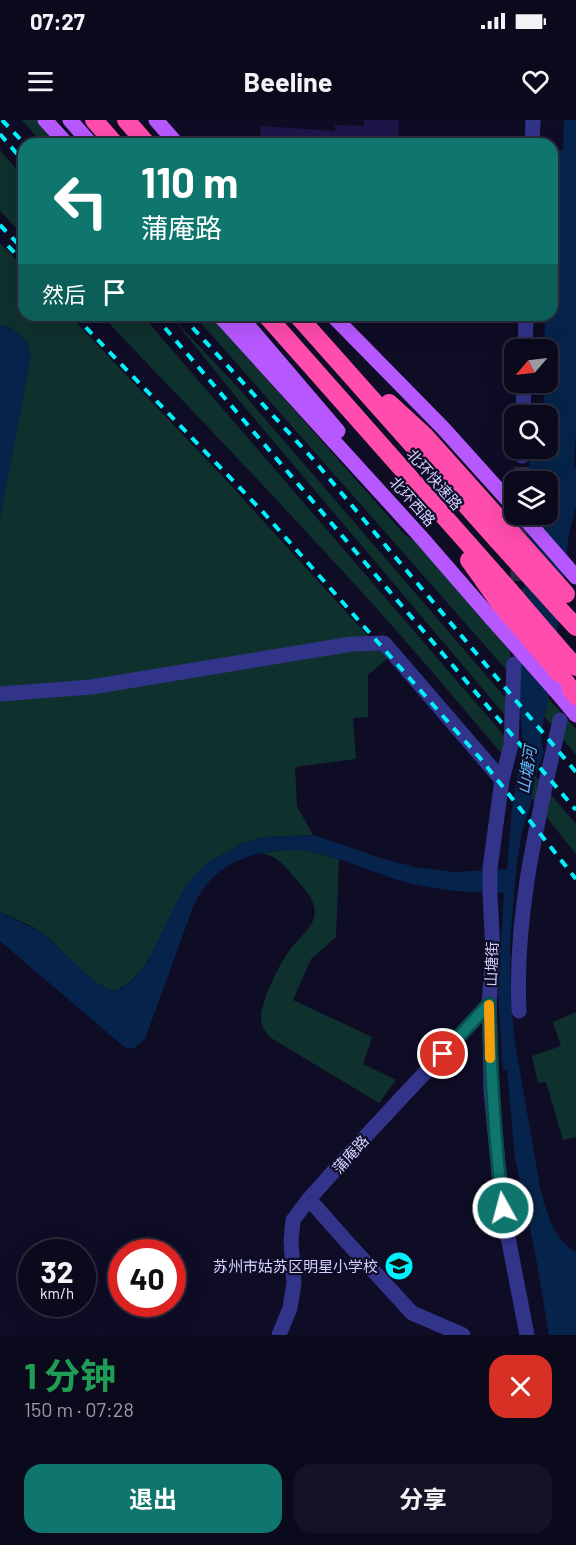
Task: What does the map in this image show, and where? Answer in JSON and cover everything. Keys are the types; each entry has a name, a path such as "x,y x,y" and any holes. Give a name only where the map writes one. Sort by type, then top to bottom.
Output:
{"highway":[{"path":"94,120 110,138"},
{"path":"126,120 142,138"},
{"name":"北环快速路","path":"271,321 426,496 501,605 564,671 576,696"},
{"path":"302,321 425,436 504,536 569,603 576,627"}],"main road":[{"path":"45,120 62,138"},
{"path":"70,120 86,138"},
{"path":"156,120 172,138"},
{"name":"北环西路","path":"224,321 420,536 501,605"},
{"path":"244,321 345,440 420,536"},
{"path":"338,321 443,428 504,495"},
{"path":"531,525 573,573"},
{"path":"564,671 576,715"}],"street":[{"path":"532,138 533,120"},
{"path":"525,339 526,321"},
{"path":"0,694 91,687 352,644 384,643 502,780"},
{"name":"山塘街","path":"514,664 511,745 502,780 490,868 493,953 489,1004 491,1090 500,1185 527,1335"},
{"path":"519,1011 517,976 529,865 560,720"},
{"name":"蒲庵路","path":"279,1335 290,1308 294,1283 291,1241 293,1220 309,1199 489,1004"},
{"path":"309,1199 412,1313 463,1335"}],"green space":[{"path":"22,120 38,120 54,138 38,138"},
{"path":"0,150 18,171 18,230 0,211"},
{"path":"0,243 18,262 18,321 75,321 225,479 388,658 368,675 368,717 353,718 356,759 295,767 297,806 313,835 255,839 209,862 141,971 128,984 115,991 95,982 37,930 0,912 0,518 31,354 11,328 0,325"},
{"path":"107,321 147,321 507,739 506,759 416,653 264,486"},
{"path":"175,321 242,392 510,703 509,720"},
{"path":"199,321 215,321 405,535 424,547 510,650 510,674"},
{"path":"548,698 576,729 576,755 544,716"},
{"path":"535,776 576,824 576,854 532,799"},
{"path":"293,849 339,859 336,937 311,959 293,1000 372,1037 363,1064 396,1080 379,1103 271,1038 262,1024 262,1011 267,993 289,951 309,927 315,912 310,896 287,869 279,861 259,853"},
{"path":"576,1012 576,1137 563,1140 546,1082 538,1083 532,1056 561,1046 553,1022"}],"water":[{"name":"山塘河","path":"564,120 576,120 574,468 576,469 576,506 569,534 550,690 542,728 541,740 544,753 535,776 517,861 510,944 511,1005 515,1043 540,1187 555,1231 564,1243 576,1252 576,1335 549,1335 535,1252 515,1158 507,1070 503,1070 498,993 504,893 456,891 408,883 343,860 307,851 260,853 230,864 218,873 201,892 193,907 145,1039 136,1047 128,1049 0,941 0,912 41,932 91,978 115,991 133,980 148,961 182,891 191,878 209,862 255,839 313,835 380,858 415,867 454,872 507,869 512,808 519,765 524,751 517,682 521,667 527,525 558,525 558,471 529,471 529,459 558,459 558,405 543,405 544,393 558,393 558,339 544,339 545,321 558,321 558,150 563,150"},
{"path":"0,325 20,335 31,354 0,518"}],"building":[{"path":"364,120 399,120 398,138 260,138 261,126 335,131 335,125 364,126"}],"tunnel":[{"path":"521,471 522,459"},
{"path":"517,604 520,525"}],"railway":[{"path":"2,120 19,138"},
{"path":"0,134 18,155"},
{"path":"0,225 18,244"},
{"path":"8,246 18,256"},
{"path":"80,321 263,512 480,758 576,879"},
{"path":"159,321 576,810"},
{"path":"186,321 312,458 576,772"}],"slow traffic":[{"path":"489,1005 490,1058"}],"place":[{"name":"苏州市姑苏区明星小学校","path":"399,1266"}],"route":[{"path":"443,1054 489,1004 491,1090 503,1208"}]}
